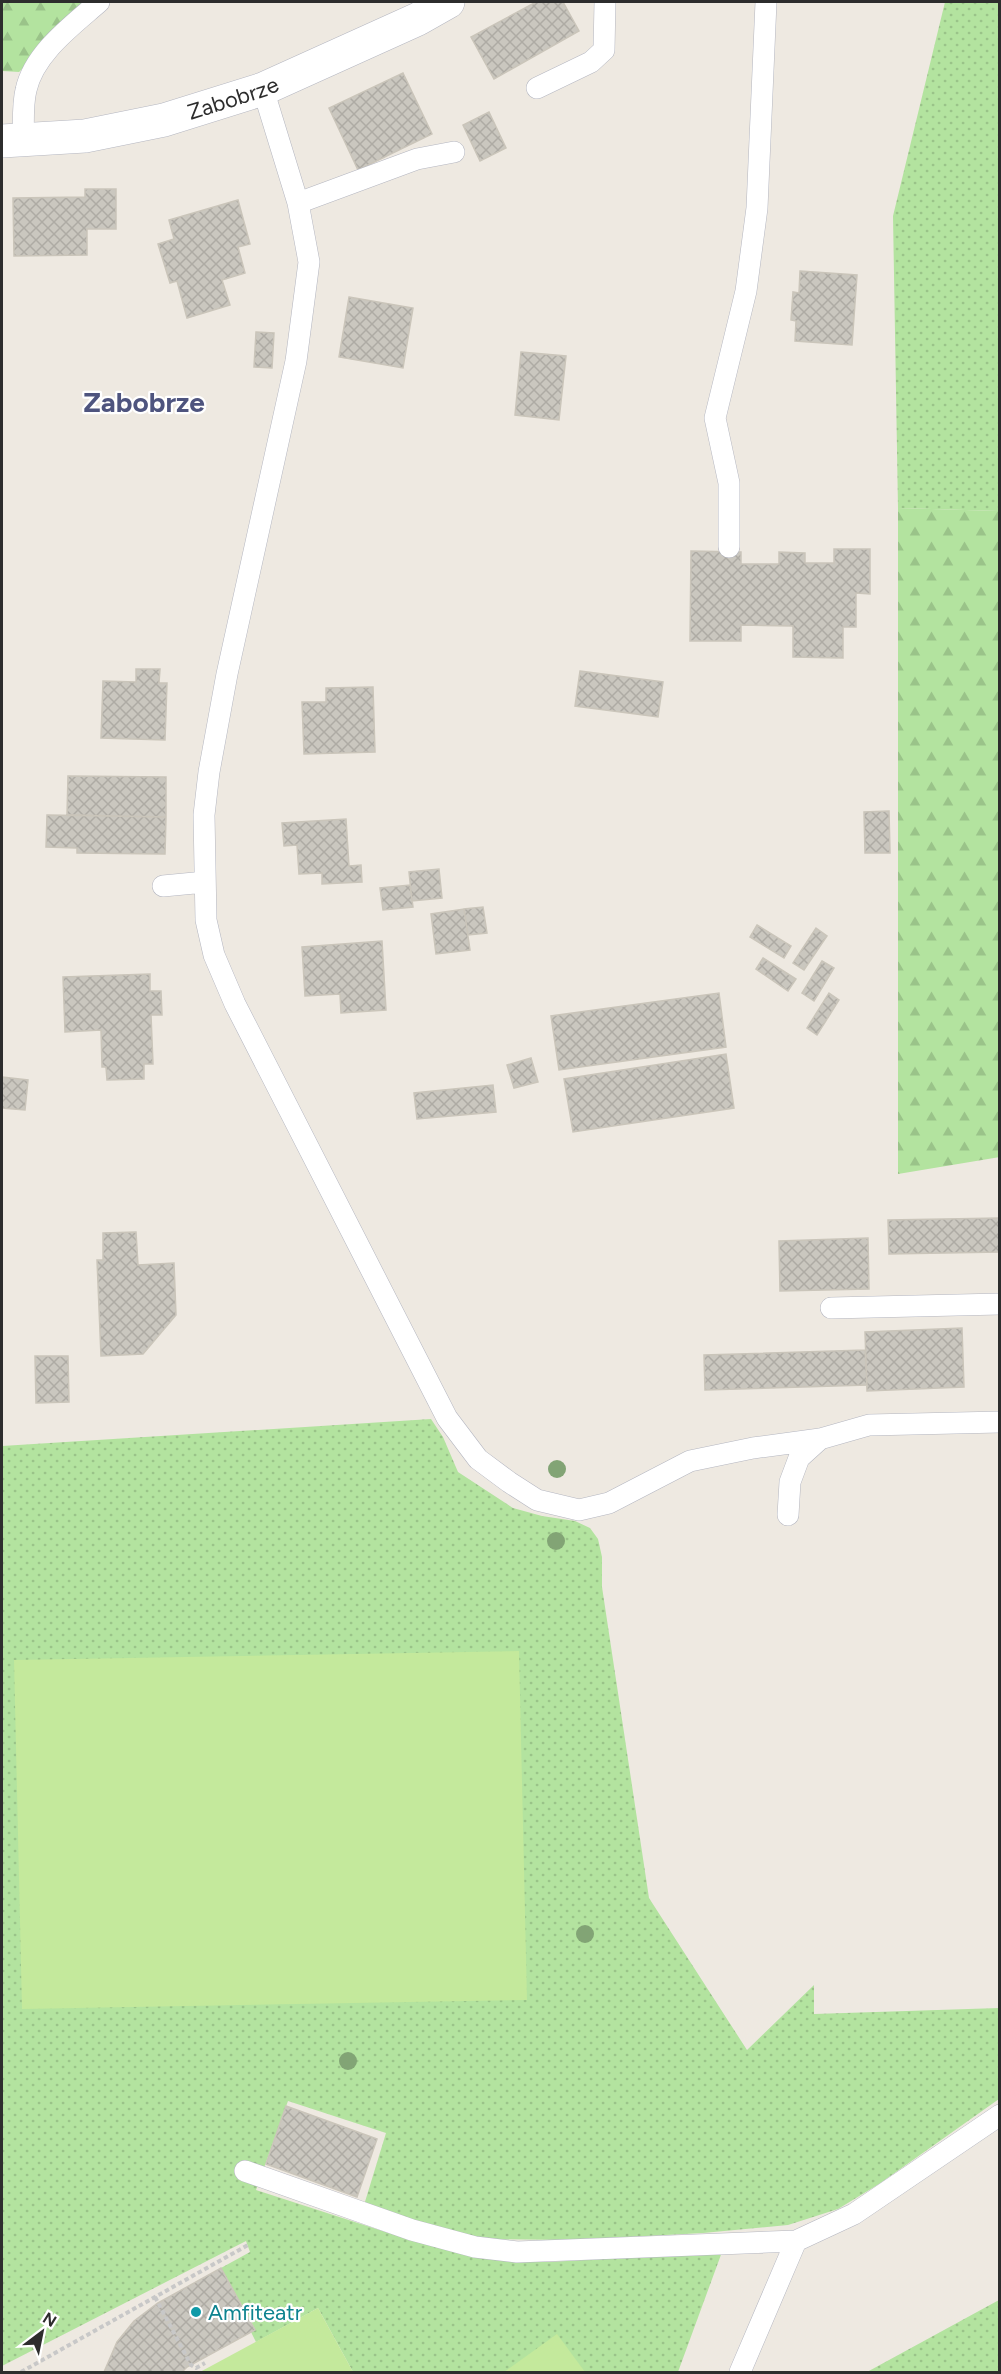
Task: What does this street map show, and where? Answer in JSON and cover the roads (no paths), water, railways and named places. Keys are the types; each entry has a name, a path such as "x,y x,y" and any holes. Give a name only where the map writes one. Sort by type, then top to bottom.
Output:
{"street":[{"name":"Zabobrze","path":"12,141 85,136 164,120 262,89 411,10 448,2"}],"lane":[{"path":"12,141 26,90 35,68 67,30 99,2"},
{"path":"537,88 591,62 604,50 605,2"},
{"path":"729,547 729,483 716,418 746,291 757,208 766,2"},
{"path":"262,89 298,203 309,262 297,350 229,664 209,772 204,816 206,920 214,955 235,1004 447,1418 478,1459 537,1500 579,1510 609,1503 690,1461 753,1448 820,1439 869,1425 999,1422"},
{"path":"298,203 417,159 454,152"},
{"path":"163,886 205,882"},
{"path":"831,1308 999,1304"},
{"path":"788,1515 790,1482 799,1458 820,1439"},
{"path":"245,2170 412,2230 475,2247 517,2252 796,2241 854,2214 999,2115"},
{"path":"740,2373 796,2241"}],"place":[{"name":"Amfiteatr","path":"196,2312"}],"district":[{"name":"Zabobrze","path":"144,402"}]}
